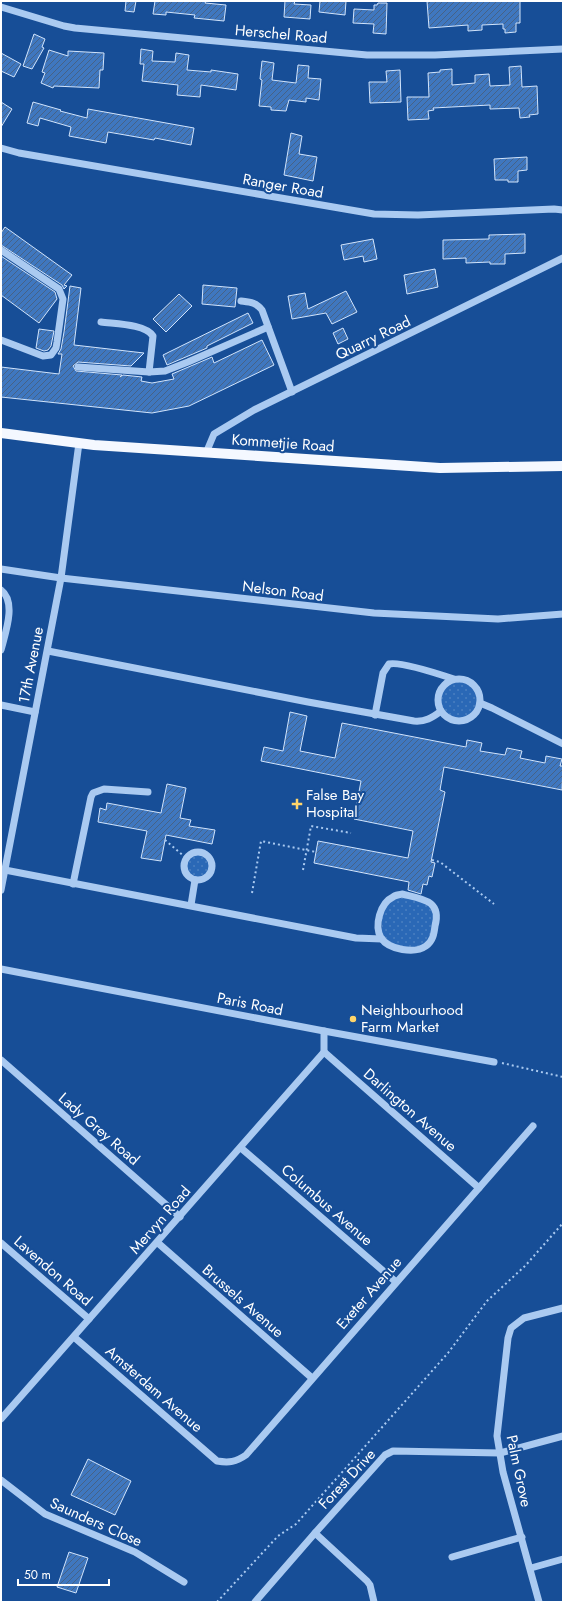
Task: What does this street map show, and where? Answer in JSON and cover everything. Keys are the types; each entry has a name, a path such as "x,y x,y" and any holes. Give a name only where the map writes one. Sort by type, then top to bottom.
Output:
{"main road":[{"name":"Kommetjie Road","path":"1,433 79,443 206,453 440,468 563,466"}],"street":[{"name":"Herschel Road","path":"1,6 56,24 75,28 367,56 435,55 563,49"},
{"name":"Ranger Road","path":"1,148 33,156 374,214 411,215 554,209 563,210"},
{"path":"1,250 59,289 63,298 56,348 51,355 43,356 1,340"},
{"name":"Quarry Road","path":"206,453 214,434 220,429 254,410 563,258"},
{"path":"241,301 252,302 259,306 292,392"},
{"path":"101,322 141,327 150,332 152,336 149,372"},
{"path":"78,367 149,372 165,371 268,327"},
{"name":"17th Avenue","path":"1,890 61,578 79,443"},
{"name":"Nelson Road","path":"1,569 61,578 374,614 498,619 563,614"},
{"path":"1,590 8,598 9,604 8,618 1,650"},
{"path":"48,650 375,715 420,722 430,719 441,711"},
{"path":"375,715 383,673 389,664 396,664 430,671 454,680 468,681 473,684 478,690 480,703 474,715 463,721 451,720 441,711 438,699 439,692 443,686 454,680"},
{"path":"480,703 563,744"},
{"path":"1,705 35,712"},
{"path":"74,884 93,793 104,789 148,792"},
{"path":"198,852 207,855 212,863 211,872 204,879 195,880 187,876 183,867 186,858 189,855 198,852"},
{"path":"5,870 356,938 382,939 397,948 413,950 421,949 432,939 437,919 436,911 432,904 424,899 402,894 386,901 382,908 378,926 382,939"},
{"path":"191,905 195,880"},
{"name":"Paris Road","path":"1,969 494,1062"},
{"path":"324,1031 324,1052"},
{"name":"Mervyn Road","path":"1,1419 158,1243 324,1052"},
{"name":"Darlington Avenue","path":"324,1052 479,1188"},
{"name":"Lady Grey Road","path":"1,1060 180,1217"},
{"name":"Exeter Avenue","path":"217,1461 237,1461 246,1454 533,1126"},
{"name":"Columbus Avenue","path":"241,1148 396,1282"},
{"name":"Lavendon Road","path":"1,1243 89,1320"},
{"name":"Brussels Avenue","path":"158,1243 312,1378"},
{"name":"Palm Grove","path":"539,1602 504,1472 497,1436 508,1338 511,1328 524,1318 563,1308"},
{"name":"Amsterdam Avenue","path":"74,1337 217,1461"},
{"name":"Forest Drive","path":"255,1602 378,1461 385,1455 393,1451 500,1453 563,1436"},
{"name":"Saunders Close","path":"1,1480 45,1514 135,1552 184,1582"},
{"path":"315,1533 367,1581 370,1585 374,1602"},
{"path":"452,1557 522,1537"},
{"path":"531,1568 563,1559"}],"path":[{"path":"303,870 311,826 351,833"},
{"path":"165,840 186,858"},
{"path":"252,893 261,841 316,852"},
{"path":"432,860 440,862 494,904"},
{"path":"494,1062 563,1077"},
{"path":"217,1602 278,1536 296,1524 448,1353 487,1300 526,1266 563,1223"}],"shaded area":[{"path":"455,679 463,679 474,685 480,696 480,704 474,715 463,721 455,721 444,715 438,704 438,696 444,685"},
{"path":"198,852 208,856 212,866 208,876 198,880 188,876 184,866 188,856"},
{"path":"393,897 424,899 436,911 432,939 421,949 397,948 382,939 382,909"}],"building":[{"path":"126,1 136,1 134,12 125,11"},
{"path":"155,1 206,1 205,3 226,5 224,21 194,18 195,15 166,12 166,15 153,14"},
{"path":"285,1 295,1 294,4 311,5 310,19 284,17"},
{"path":"320,1 346,1 345,15 319,12"},
{"path":"427,1 520,1 520,23 516,23 516,32 505,33 503,24 482,25 482,30 468,31 468,25 429,28"},
{"path":"378,3 387,3 386,34 373,33 374,24 353,23 354,9 374,10 374,5 377,5"},
{"path":"34,34 45,39 42,47 44,48 32,69 23,66"},
{"path":"141,49 153,51 152,61 175,62 176,53 189,55 187,70 211,72 211,70 238,74 236,90 201,85 200,97 177,95 178,85 142,81 144,64 140,64"},
{"path":"49,50 68,56 68,51 104,53 103,70 100,70 99,88 54,86 53,88 41,83 45,73 42,72"},
{"path":"1,53 21,64 14,77 1,71"},
{"path":"262,61 274,63 272,80 296,83 298,65 309,66 308,78 321,79 319,100 306,98 306,102 289,100 286,111 271,110 271,107 259,106 262,80 260,79"},
{"path":"521,66 522,87 537,86 538,114 520,118 519,108 490,109 490,105 433,108 434,110 428,111 429,119 408,120 407,97 429,97 428,73 452,69 452,85 475,83 475,75 489,74 490,86 510,85 509,67"},
{"path":"400,70 401,102 370,103 369,82 387,82 386,71"},
{"path":"1,102 12,109 1,127"},
{"path":"33,102 87,118 88,109 194,128 191,145 155,138 154,140 108,132 106,143 69,136 71,127 40,118 38,126 27,123"},
{"path":"291,133 302,136 299,154 317,157 313,181 284,175"},
{"path":"527,157 527,170 518,171 518,182 495,180 494,159"},
{"path":"5,227 72,275 64,285 67,286 64,289 62,285 1,245 1,233"},
{"path":"525,234 525,253 505,254 505,264 490,264 490,262 466,263 466,258 443,259 443,240 489,239 489,235"},
{"path":"373,239 377,259 364,262 363,256 344,260 341,245"},
{"path":"1,256 55,292 57,299 39,323 1,295"},
{"path":"435,269 438,287 407,294 404,275"},
{"path":"203,285 237,288 235,307 202,304"},
{"path":"70,286 81,288 74,345 144,353 131,366 78,362 73,366 76,371 122,375 120,377 123,375 142,377 141,381 152,383 174,379 172,374 212,357 214,363 262,340 274,365 189,406 152,413 1,397 1,367 59,374 62,354 58,354 61,349 64,332"},
{"path":"346,291 357,312 332,324 326,313 292,319 288,296 305,293 308,309"},
{"path":"179,294 192,306 166,332 153,319"},
{"path":"248,313 253,323 207,346 207,348 167,365 163,355"},
{"path":"343,328 348,339 338,344 333,333"},
{"path":"39,329 54,331 51,346 48,350 44,351 36,348"},
{"name":"False Bay Hospital","path":"290,712 307,716 300,751 335,758 342,723 466,747 467,740 482,743 480,751 505,755 507,748 522,751 520,758 545,763 546,756 562,759 560,766 563,766 562,790 444,767 440,790 445,792 431,862 435,863 432,877 429,876 427,885 423,884 421,894 408,890 409,882 314,863 318,841 408,858 413,831 354,819 361,781 261,761 264,747 283,751"},
{"path":"167,784 186,788 180,818 191,820 189,826 215,830 212,844 166,835 161,861 141,858 147,831 98,822 100,808 106,810 107,803 161,813"},
{"path":"88,1459 131,1481 115,1515 71,1495"},
{"path":"69,1552 88,1558 76,1593 57,1587"}],"place":[{"name":"False Bay Hospital","path":"297,804"},
{"name":"Neighbourhood Farm Market","path":"353,1019"}]}
